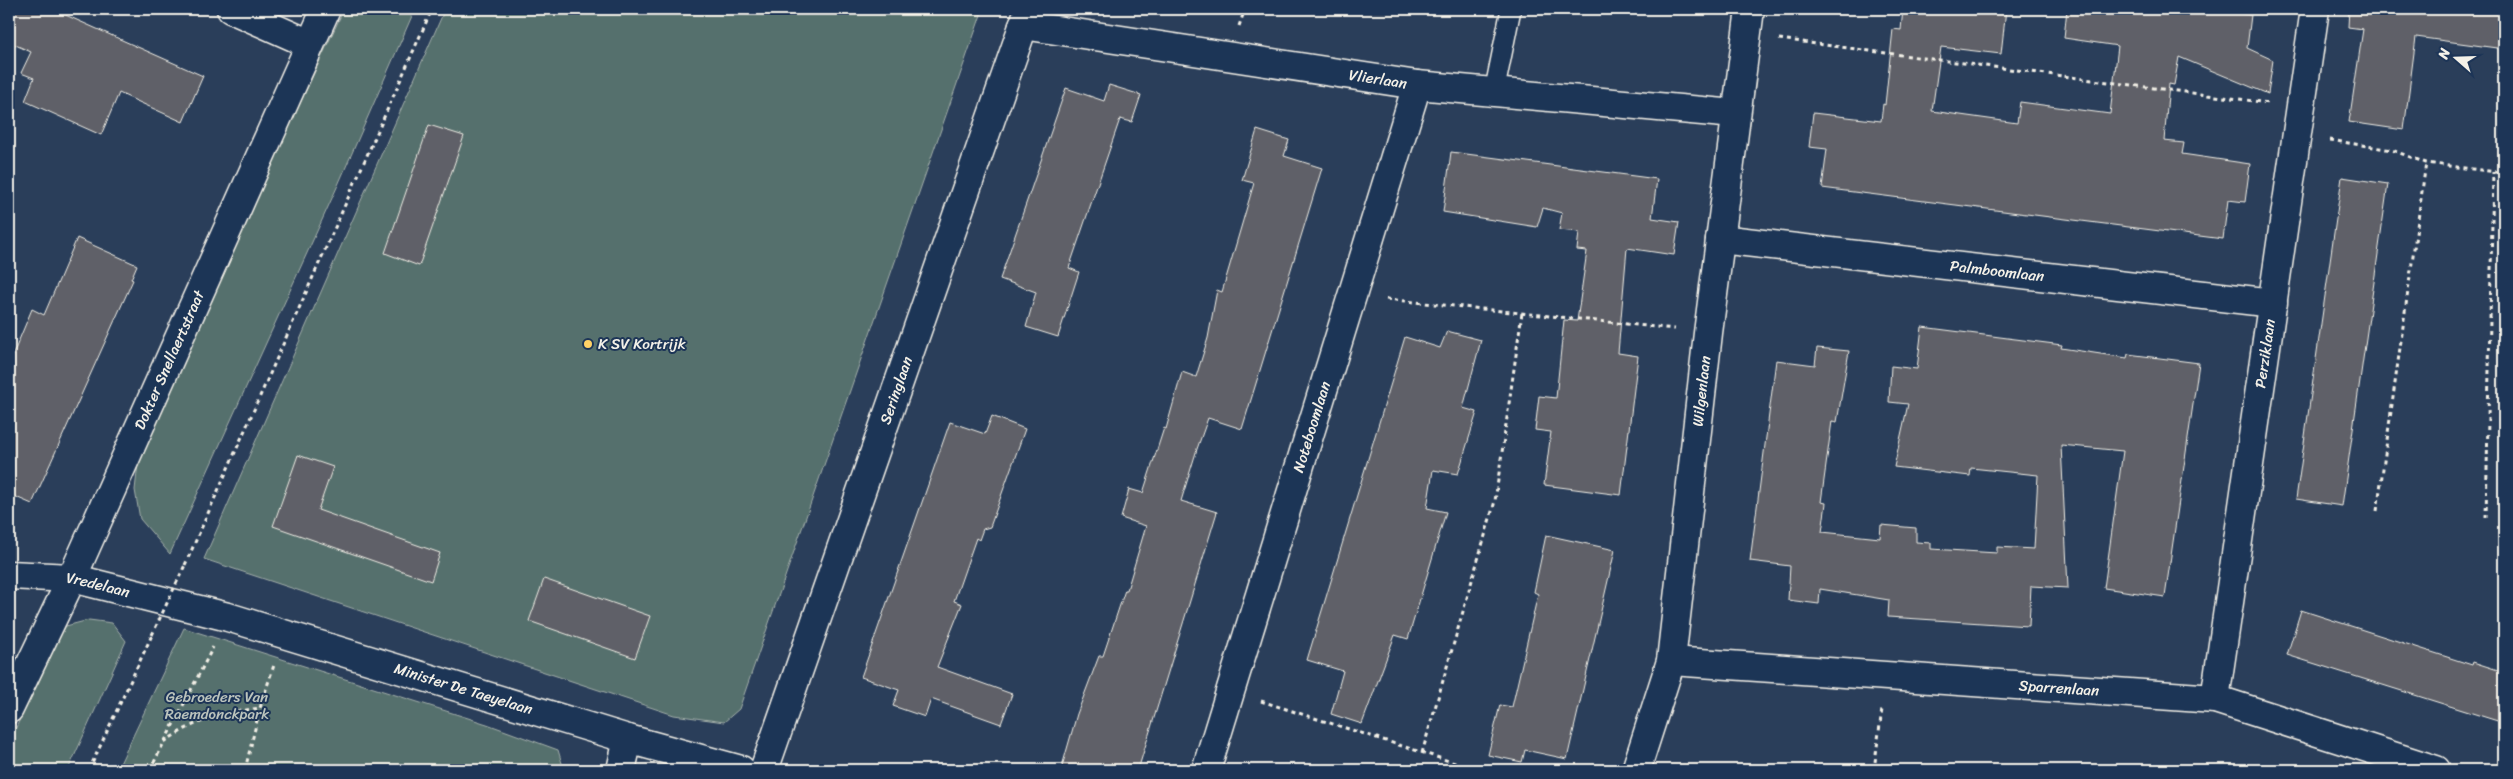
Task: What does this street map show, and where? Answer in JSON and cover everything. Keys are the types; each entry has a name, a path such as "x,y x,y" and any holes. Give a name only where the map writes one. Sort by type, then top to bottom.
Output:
{"street":[{"path":"231,9 310,44"},
{"name":"Dokter Snellaertstraat","path":"9,709 72,578 326,9"},
{"name":"Wilgenlaan","path":"1636,770 1671,661 1708,333 1750,9"},
{"name":"Perziklaan","path":"2215,699 2315,9"},
{"name":"Vlierlaan","path":"1026,17 1417,85 1735,114"},
{"name":"Seringlaan","path":"764,770 1026,17"},
{"name":"Noteboomlaan","path":"1206,770 1232,692 1417,85"},
{"name":"Palmboomlaan","path":"1720,239 2273,303"},
{"name":"Vredelaan","path":"9,574 72,578 186,607"},
{"name":"Minister De Taeyelaan","path":"186,607 228,617 628,739 741,770"},
{"name":"Sparrenlaan","path":"1671,661 2215,699 2436,770"},
{"path":"621,770 628,739"}],"lane":[{"path":"1494,93 1511,9"}],"path":[{"path":"89,770 185,565 432,9"},
{"path":"1746,35 2301,107"},
{"path":"2297,136 2392,150 2426,163 2504,173"},
{"path":"2377,511 2426,163"},
{"path":"2486,518 2493,172"},
{"path":"1353,296 1708,333"},
{"path":"1422,752 1496,501 1522,313"},
{"path":"150,770 228,617"},
{"path":"245,770 260,708 284,634"},
{"path":"1874,770 1887,675"},
{"path":"1232,692 1477,770"},
{"path":"164,743 189,725 214,717 260,708"}],"green space":[{"path":"344,9 415,9 338,185 170,554 140,519 135,490 140,446"},
{"name":"K SV Kortrijk","path":"445,9 983,9 739,709 724,722 674,715 204,559"},
{"path":"89,620 112,623 126,641 68,770 9,770 9,743 62,627"},
{"name":"Gebroeders Van Raemdonckpark","path":"184,628 487,724 558,750 564,770 117,770"}],"building":[{"path":"9,9 52,9 203,76 183,122 119,93 101,135 25,101 34,78 21,73 31,52 9,42"},
{"path":"1903,9 2006,9 2001,54 1941,47 1932,111 2017,123 2020,102 2110,114 2118,46 2064,38 2067,9 2236,9 2236,13 2251,15 2247,48 2273,60 2268,94 2179,57 2174,85 2169,84 2164,141 2184,143 2182,154 2250,164 2245,202 2228,200 2223,239 1822,188 1827,149 1809,147 1813,113 1881,121 1883,104 1885,105 1893,29 1901,30"},
{"path":"2349,9 2504,9 2504,49 2416,37 2404,130 2349,122 2363,29 2348,27"},
{"path":"1109,85 1141,95 1132,122 1120,119 1069,268 1079,272 1058,337 1026,327 1036,292 1000,279 1066,88 1104,101"},
{"path":"429,125 464,136 419,266 385,253"},
{"path":"1257,130 1289,140 1284,156 1322,168 1242,429 1208,418 1181,501 1217,512 1189,604 1138,770 1061,770 1077,714 1099,656 1103,656 1125,590 1127,590 1146,526 1121,518 1129,489 1143,493 1164,428 1166,429 1182,372 1196,377 1208,338 1217,290 1222,292 1254,183 1242,180"},
{"path":"1451,152 1657,179 1652,218 1679,222 1674,255 1627,248 1618,353 1638,356 1621,495 1544,485 1551,432 1535,430 1539,396 1556,398 1564,320 1577,321 1587,251 1577,250 1579,232 1559,230 1562,213 1543,208 1537,227 1443,212"},
{"path":"2342,177 2388,184 2342,506 2296,499"},
{"path":"77,238 137,265 131,279 133,280 32,504 9,494 9,364 32,309 44,315"},
{"path":"1922,327 2062,345 2061,348 2127,358 2128,354 2199,363 2165,597 2104,588 2123,451 2061,445 2068,588 2031,586 2029,626 1888,617 1889,600 1820,589 1819,604 1788,600 1790,566 1750,561 1776,360 1815,365 1817,348 1849,351 1837,422 1832,421 1821,502 1826,503 1822,532 1880,538 1881,525 1916,528 1916,542 1931,543 1931,549 1997,553 1997,547 2034,549 2038,475 1971,468 1970,476 1894,467 1908,404 1889,402 1891,366 1917,369"},
{"path":"1447,331 1481,340 1463,408 1477,412 1458,474 1433,470 1427,508 1446,512 1408,639 1395,635 1362,724 1331,714 1343,671 1307,660 1405,337 1440,348"},
{"path":"992,416 1025,429 990,527 983,529 979,540 976,538 954,601 962,604 937,667 1012,694 1001,724 931,699 925,717 893,706 899,690 861,677 950,422 985,434"},
{"path":"298,455 333,467 318,510 440,553 431,581 273,526"},
{"path":"1546,535 1615,550 1567,759 1525,750 1522,762 1488,755 1500,705 1512,707 1538,594 1534,592"},
{"path":"544,579 650,616 635,658 529,621"},
{"path":"2301,610 2472,665 2473,662 2504,672 2504,723 2287,655"}],"place":[{"name":"K SV Kortrijk","path":"588,344"}]}
